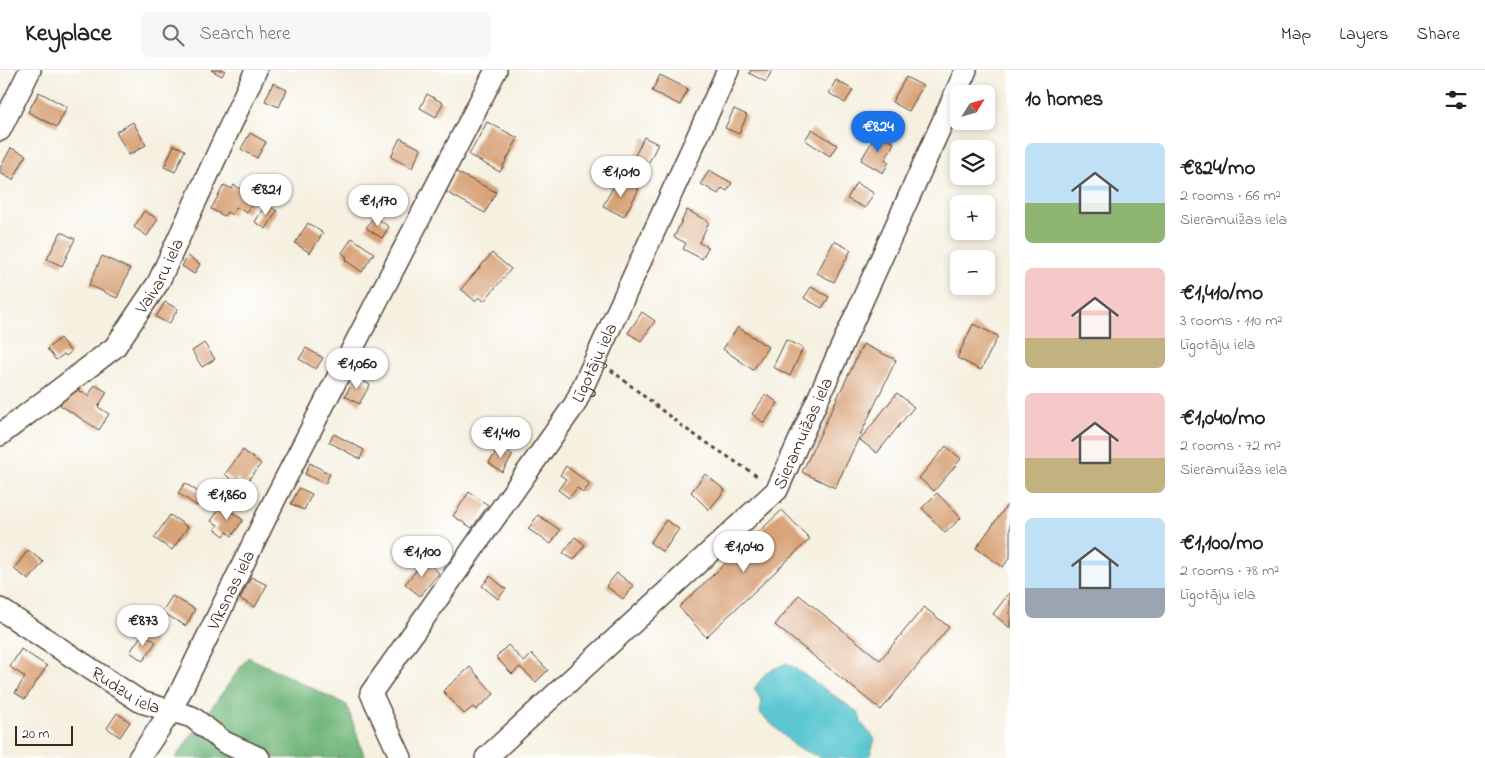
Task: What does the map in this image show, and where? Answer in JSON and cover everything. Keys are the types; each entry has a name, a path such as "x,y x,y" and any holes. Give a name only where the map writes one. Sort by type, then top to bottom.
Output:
{"street":[{"path":"0,130 30,70"},
{"name":"Vaivaru iela","path":"0,435 115,348 158,283 256,70"},
{"name":"Vīksnas iela","path":"139,758 171,711 278,492 496,70"},
{"name":"Līgotāju iela","path":"401,758 371,693 575,404 728,70"},
{"name":"Sieramuižas iela","path":"486,758 777,490 966,70"},
{"name":"Rudzu iela","path":"0,609 142,702 192,717 224,742 259,758"}],"path":[{"path":"597,359 684,427 777,490"}],"green space":[{"path":"248,657 347,705 365,758 175,758"}],"water":[{"path":"787,663 859,713 861,723 875,739 869,758 822,758 796,747 760,713 762,700 754,689 767,672"}],"building":[{"path":"211,70 225,70 222,76"},
{"path":"751,70 772,70 766,82 749,73"},
{"path":"660,75 688,89 680,105 652,91"},
{"path":"906,77 923,86 909,111 892,102"},
{"path":"836,80 853,90 845,103 829,93"},
{"path":"273,83 287,90 279,107 265,101"},
{"path":"39,92 67,107 57,127 28,112"},
{"path":"427,94 443,103 436,117 420,108"},
{"path":"734,109 747,115 739,134 725,128"},
{"path":"133,122 146,145 129,155 116,132"},
{"path":"487,122 518,138 500,172 469,155"},
{"path":"812,129 837,145 830,156 805,140"},
{"path":"250,133 266,142 257,158 241,149"},
{"path":"877,133 894,143 885,160 889,162 883,173 861,160"},
{"path":"644,137 658,144 649,162 635,156"},
{"path":"400,138 421,149 412,168 391,157"},
{"path":"174,145 185,150 175,172 164,167"},
{"path":"11,148 26,155 13,180 0,173 0,168"},
{"path":"709,170 732,183 727,191 722,188 718,194 701,184"},
{"path":"456,172 496,192 485,213 446,192"},
{"path":"618,178 639,189 624,217 603,206"},
{"path":"856,183 874,193 865,208 847,199"},
{"path":"224,185 232,189 234,185 255,198 247,213 236,207 232,215 227,212 224,216 211,209"},
{"path":"266,204 277,211 266,229 255,222"},
{"path":"687,210 709,222 699,243 708,247 702,259 683,249 686,243 674,237"},
{"path":"144,211 158,219 147,236 134,227"},
{"path":"374,216 389,227 382,238 366,228"},
{"path":"308,223 323,233 310,253 295,243"},
{"path":"61,232 75,239 62,266 47,259"},
{"path":"352,238 374,253 362,272 345,260 347,257 342,253"},
{"path":"834,241 851,250 834,282 817,273"},
{"path":"492,253 511,269 484,301 479,297 475,301 461,289"},
{"path":"102,256 130,269 117,298 89,285"},
{"path":"188,256 200,264 194,274 182,266"},
{"path":"811,287 829,297 822,308 804,298"},
{"path":"165,302 178,309 169,324 156,317"},
{"path":"642,312 655,321 641,341 628,333"},
{"path":"973,324 998,336 981,370 957,358"},
{"path":"738,327 768,347 753,370 723,349"},
{"path":"60,338 71,352 66,356 64,354 56,360 47,349"},
{"path":"786,340 803,348 790,376 773,367"},
{"path":"204,343 215,359 202,367 192,351"},
{"path":"863,344 896,360 835,488 802,472"},
{"path":"306,348 323,358 316,369 299,359"},
{"path":"356,377 370,385 359,404 345,396"},
{"path":"95,385 107,392 98,407 109,414 99,430 60,405 72,386 88,396"},
{"path":"897,393 914,407 877,453 860,440"},
{"path":"766,394 778,403 764,423 752,414"},
{"path":"334,434 364,450 360,459 329,442"},
{"path":"500,446 513,455 502,472 489,463"},
{"path":"946,446 961,459 934,491 919,478"},
{"path":"243,450 261,464 245,484 237,478 234,482 225,474"},
{"path":"310,463 330,474 325,484 305,474"},
{"path":"566,466 590,484 583,493 577,488 569,498 558,490 566,479 560,475"},
{"path":"705,474 725,490 709,510 691,492"},
{"path":"185,483 204,496 197,506 178,493"},
{"path":"299,488 312,494 304,510 291,504"},
{"path":"469,492 488,505 472,528 453,516"},
{"path":"937,493 961,518 945,533 922,508"},
{"path":"1010,501 1010,557 1003,567 976,548"},
{"path":"222,505 243,520 232,536 227,532 224,536 215,529 218,525 211,521"},
{"path":"782,510 810,539 706,637 679,607"},
{"path":"170,515 188,527 172,550 154,538"},
{"path":"538,515 560,530 551,544 528,529"},
{"path":"666,520 679,529 663,552 650,543"},
{"path":"575,537 585,545 574,560 563,553"},
{"path":"28,550 43,562 29,580 14,569"},
{"path":"425,560 439,573 420,596 405,584"},
{"path":"617,573 634,586 623,599 606,586"},
{"path":"490,576 506,589 498,599 482,586"},
{"path":"251,577 267,585 255,607 240,599"},
{"path":"1010,592 1010,628 993,614"},
{"path":"799,595 880,660 924,607 949,627 881,710 775,625"},
{"path":"172,596 195,609 186,626 162,612"},
{"path":"143,633 156,642 143,661 130,652"},
{"path":"508,645 524,662 532,654 548,670 536,682 520,667 512,674 496,657"},
{"path":"21,649 47,666 25,699 15,693 25,677 10,667"},
{"path":"470,667 494,694 476,710 473,707 464,714 443,691"},
{"path":"117,713 130,722 120,737 107,728"}]}
